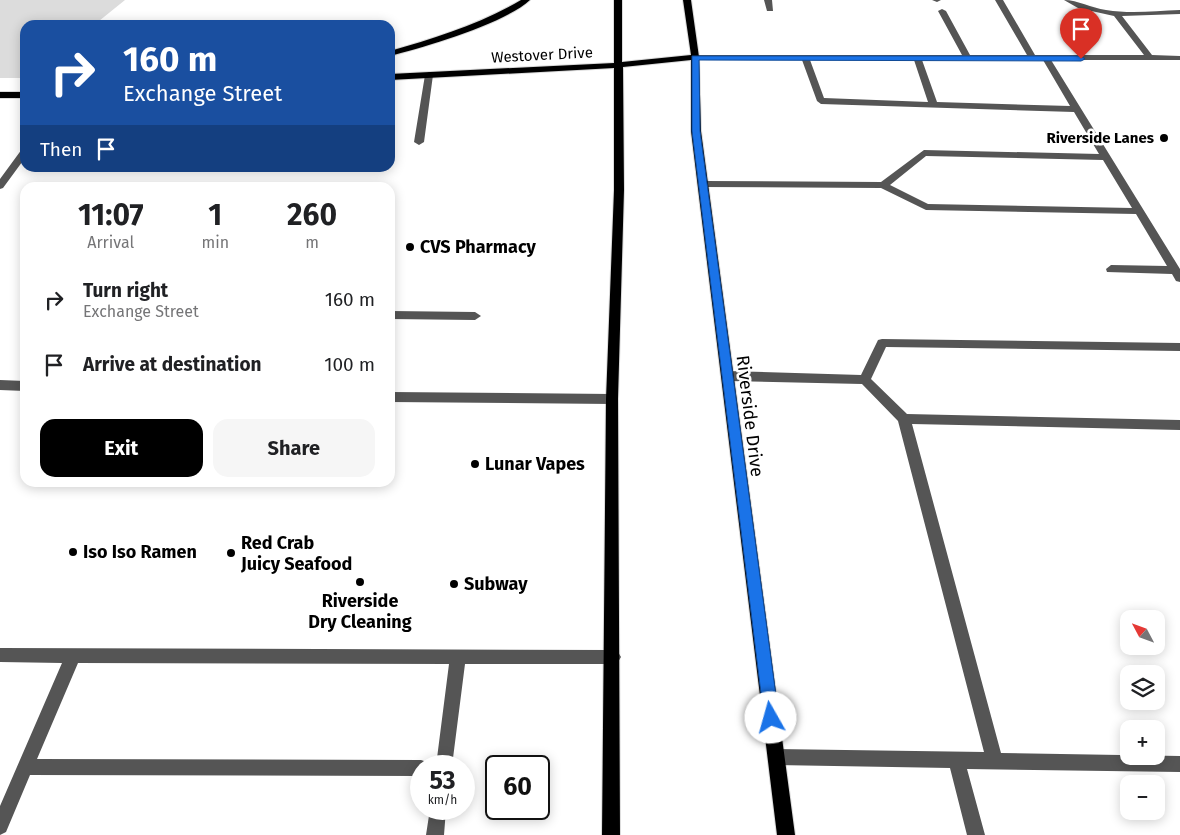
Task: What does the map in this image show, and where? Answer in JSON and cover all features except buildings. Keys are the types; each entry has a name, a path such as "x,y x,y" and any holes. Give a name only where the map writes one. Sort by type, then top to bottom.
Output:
{"main road":[{"path":"395,52 449,35 499,14 526,0"},
{"path":"611,835 613,657 612,399 619,190 618,0"},
{"name":"Riverside Drive","path":"687,0 695,58 696,131 786,835"},
{"name":"Westover Drive","path":"395,77 618,65 695,58"},
{"path":"0,95 20,95"}],"street":[{"path":"768,0 770,9"},
{"path":"1000,0 1033,59"},
{"path":"1068,0 1077,6 1116,14 1180,12"},
{"path":"942,10 968,59"},
{"path":"1116,14 1150,58"},
{"path":"695,58 1180,58"},
{"path":"806,58 821,101 1077,108"},
{"path":"918,59 933,104"},
{"path":"1046,59 1178,274"},
{"path":"419,142 429,75"},
{"path":"883,185 924,153 1106,157"},
{"path":"0,186 20,158"},
{"path":"703,184 883,185 926,207 1139,211"},
{"path":"1111,269 1178,274"},
{"path":"395,315 475,316"},
{"path":"865,380 882,343 1180,347"},
{"path":"728,376 865,380 904,419 995,761"},
{"path":"0,385 20,386"},
{"path":"395,397 612,399"},
{"path":"904,419 1180,425"},
{"path":"0,655 613,657"},
{"path":"0,826 73,656"},
{"path":"445,755 458,656"},
{"path":"776,756 1180,764"},
{"path":"956,760 976,835"},
{"path":"26,767 410,768"},
{"path":"435,835 437,820"}],"shaded area":[{"path":"0,0 125,0 100,20 20,20 20,78 0,78"}],"place":[{"name":"Riverside Lanes","path":"1164,138"},
{"name":"CVS Pharmacy","path":"410,247"},
{"name":"Lunar Vapes","path":"475,464"},
{"name":"Iso Iso Ramen","path":"73,552"},
{"name":"Red Crab Juicy Seafood","path":"231,553"},
{"name":"Riverside Dry Cleaning","path":"360,582"},
{"name":"Subway","path":"454,584"}],"route":[{"path":"771,718 696,131 695,58 1081,59"}]}
